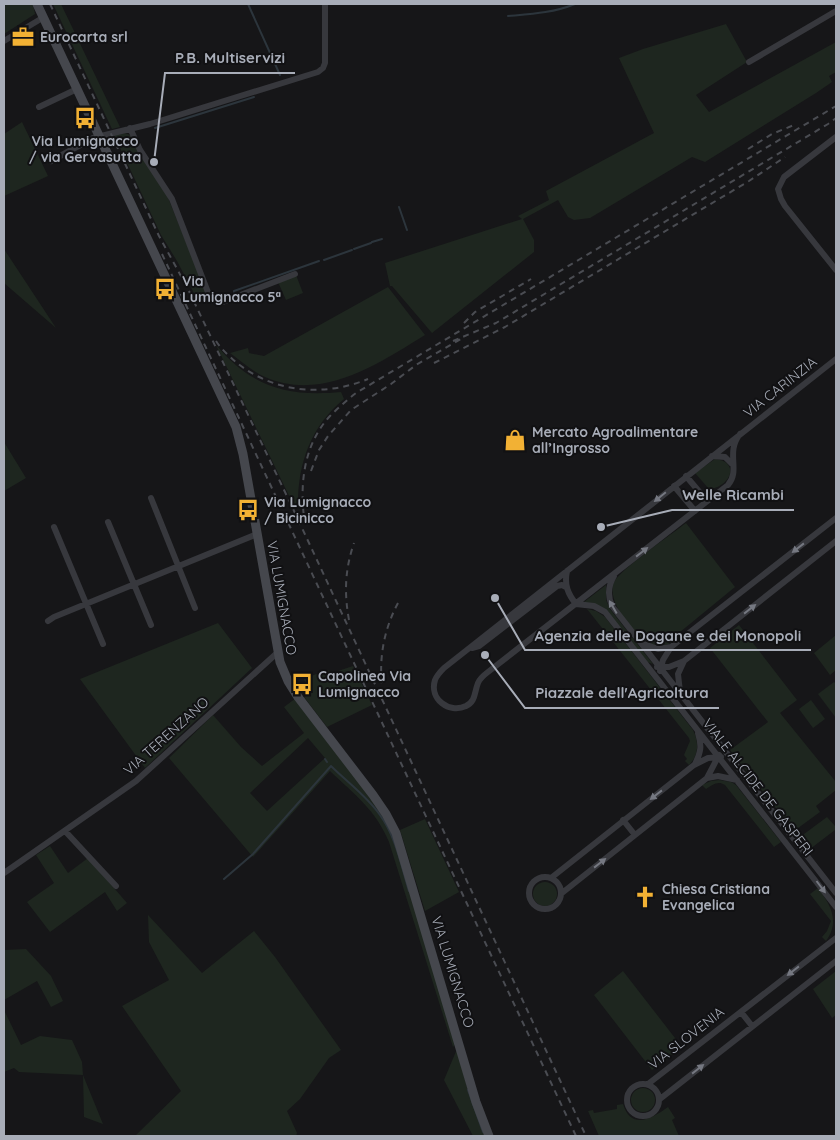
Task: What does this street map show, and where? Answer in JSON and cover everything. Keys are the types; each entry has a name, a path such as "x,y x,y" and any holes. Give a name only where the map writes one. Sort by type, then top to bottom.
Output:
{"main road":[{"name":"VIA LUMIGNACCO","path":"37,4 236,427 243,454 277,653 290,685 373,795 396,833 476,1102 489,1136"}],"street":[{"path":"50,161 100,136 150,124 321,70 325,63 325,4"},
{"path":"748,62 836,11"},
{"path":"4,41 44,17"},
{"path":"39,107 77,89"},
{"path":"130,128 140,150 172,199 211,300 220,302 295,274"},
{"path":"836,136 784,177 778,189 785,206 836,270"},
{"name":"VIA CARINZIA","path":"468,649 836,359"},
{"path":"566,587 562,585 556,586 478,646 468,649 444,668 435,679 434,689 443,705 460,708 471,703 482,677 732,481 734,470 732,449 740,434"},
{"path":"712,456 728,459 734,470"},
{"path":"686,476 707,501"},
{"path":"674,486 695,511"},
{"path":"151,498 195,608"},
{"path":"660,682 660,668 672,647 836,518"},
{"path":"108,522 151,625"},
{"path":"54,526 103,644"},
{"path":"48,621 178,565 257,534"},
{"path":"646,665 660,668 669,667 684,661 836,541"},
{"name":"VIALE ALCIDE DE GASPERI","path":"622,568 611,581 609,587 609,600 612,606 836,893"},
{"path":"567,572 566,587 568,594 576,604"},
{"name":"VIALE ALCIDE DE GASPERI","path":"576,604 594,606 605,612 836,907"},
{"path":"639,642 658,649 672,647"},
{"name":"VIA TERENZANO","path":"4,873 136,781 277,653"},
{"path":"680,693 678,674 684,661"},
{"path":"694,765 701,748 697,729"},
{"path":"562,893 559,884 551,878 541,878 533,883 529,893 532,903 540,909 550,909 559,903 562,893 707,778 718,756 720,744"},
{"path":"551,878 694,765 702,760 718,756 733,760"},
{"path":"707,778 718,776 737,780"},
{"path":"623,820 635,835"},
{"path":"65,831 116,886"},
{"name":"VIA SLOVENIA","path":"648,1084 834,939 836,933"},
{"name":"VIA SLOVENIA","path":"660,1099 656,1090 648,1084 632,1088 627,1098 629,1108 637,1115 648,1116 657,1109 660,1099 836,961"},
{"name":"VIA SLOVENIA","path":"741,1012 752,1026"}],"shaded area":[{"path":"4,4 33,4 35,14 4,34"},
{"path":"53,4 61,4 120,127 112,129"},
{"path":"726,24 747,62 696,95 709,112 836,42 836,72 829,76 832,82 705,162 692,157 590,218 574,220 568,217 558,200 523,219 534,240 534,252 432,333 390,286 385,263 522,219 518,216 549,200 546,191 654,133 619,58"},
{"path":"22,122 48,176 4,196 4,134"},
{"path":"125,133 130,135 167,195 208,297 198,301 161,235 114,135"},
{"path":"4,249 56,328 4,283"},
{"path":"296,275 303,293 286,300 278,282"},
{"path":"388,287 425,335 369,368 328,382 307,385 286,384 260,375 230,353 248,348 249,353 264,356"},
{"path":"216,345 243,371 257,380 272,386 304,393 341,392 344,399 323,421 309,446 301,474 298,504 294,506"},
{"path":"4,442 26,478 4,491"},
{"path":"715,459 723,461 728,465 730,475 727,480 716,488 709,489 695,473"},
{"path":"686,523 735,587 674,637 677,640 666,645 654,645 639,636 624,619 614,599 612,590 614,582 636,561"},
{"path":"606,585 606,600 610,609 653,664 647,662 607,611 584,602"},
{"path":"587,609 596,611 605,617 693,730 697,748 695,757 689,765 685,761 687,759 684,755 690,741 689,738"},
{"path":"218,623 252,668 145,768 80,679"},
{"path":"739,625 797,700 780,713 836,782 836,790 816,806 820,812 794,831 730,750 768,722 710,648"},
{"path":"836,635 836,670 830,675 814,653"},
{"path":"353,666 372,705 327,727 304,697 310,692 304,679 326,670 335,672"},
{"path":"834,682 836,684 836,718 818,694"},
{"path":"296,698 383,815 393,832 456,1043 453,1047 389,842 371,811 356,795 330,771 253,857 169,758 213,715 241,747 262,766 304,733 284,707","holes":["308,738 325,758 267,811 250,793"]},
{"path":"811,700 825,719 813,728 799,709"},
{"path":"719,780 736,785 781,842 774,847 725,785 717,783 706,789 702,785"},
{"path":"827,817 835,826 835,830 810,849 807,849 800,840 800,837"},
{"path":"425,819 459,892 425,911 400,830"},
{"path":"50,846 68,873 88,858 127,903 117,911 105,892 50,932 27,902 54,883 36,855"},
{"path":"545,882 554,885 557,894 554,903 545,906 536,903 533,894 536,885"},
{"path":"818,888 830,907 833,920 830,934 826,941 822,937 831,921 810,894"},
{"path":"148,915 202,973 254,931 275,957 341,1050 329,1058 300,1099 287,1111 297,1133 296,1136 135,1136 181,1091 122,1006 169,980 149,942"},
{"path":"26,949 51,976 63,1001 51,1007 37,981 4,1000 4,950"},
{"path":"623,971 682,1047 652,1070 594,995"},
{"path":"836,971 836,1015 832,1018 813,989"},
{"path":"4,1010 21,1045 40,1036 72,1040 82,1062 83,1075 19,1072 14,1068 4,1072"},
{"path":"457,1049 470,1098 485,1136 473,1136 444,1080"},
{"path":"83,1075 103,1124 84,1117"},
{"path":"643,1088 648,1089 654,1095 654,1105 648,1111 643,1112 638,1111 632,1105 631,1100 632,1095 638,1089"},
{"path":"623,1104 631,1117 637,1120 649,1118 668,1107 675,1118 672,1120 679,1136 599,1136 588,1111 593,1110 594,1113 617,1109 617,1105"}],"waterway":[{"path":"248,4 280,75"},
{"path":"508,16 534,14 575,4"},
{"path":"155,128 254,97"},
{"path":"399,207 407,230"},
{"path":"372,242 382,239"},
{"path":"354,249 371,243"},
{"path":"324,260 352,250"},
{"path":"234,294 234,291 319,261"},
{"path":"224,879 253,854 331,766 357,789 386,824 398,852 409,891"},
{"path":"468,1090 483,1132"}],"railway":[{"path":"50,4 159,236 187,287 295,513 586,1136"},
{"path":"305,524 303,481 305,467 314,440 330,416 356,393 836,106"},
{"path":"453,341 496,323 836,118"},
{"path":"748,149 772,134 794,125"},
{"path":"434,363 505,327 749,181 785,157"},
{"path":"162,254 576,1136"},
{"path":"464,323 475,312 531,279"},
{"path":"311,471 319,450 328,436 351,410 416,365 461,339"},
{"path":"216,341 231,358 252,373 267,381 284,386 317,390 351,385 368,379"},
{"path":"349,620 346,581 354,543"},
{"path":"383,694 381,670 383,647 385,636 398,603"}],"place":[{"name":"Eurocarta srl","path":"23,37"},
{"name":"Via Lumignacco / via Gervasutta","path":"85,118"},
{"name":"P.B. Multiservizi","path":"154,162"},
{"name":"Via Lumignacco 5ª","path":"165,289"},
{"name":"Mercato Agroalimentare all’Ingrosso","path":"515,440"},
{"name":"Via Lumignacco / Bicinicco","path":"248,510"},
{"name":"Welle Ricambi","path":"601,527"},
{"name":"Agenzia delle Dogane e dei Monopoli","path":"495,598"},
{"name":"Piazzale dell'Agricoltura","path":"485,655"},
{"name":"Capolinea Via Lumignacco","path":"302,684"},
{"name":"Chiesa Cristiana Evangelica","path":"645,897"}]}
